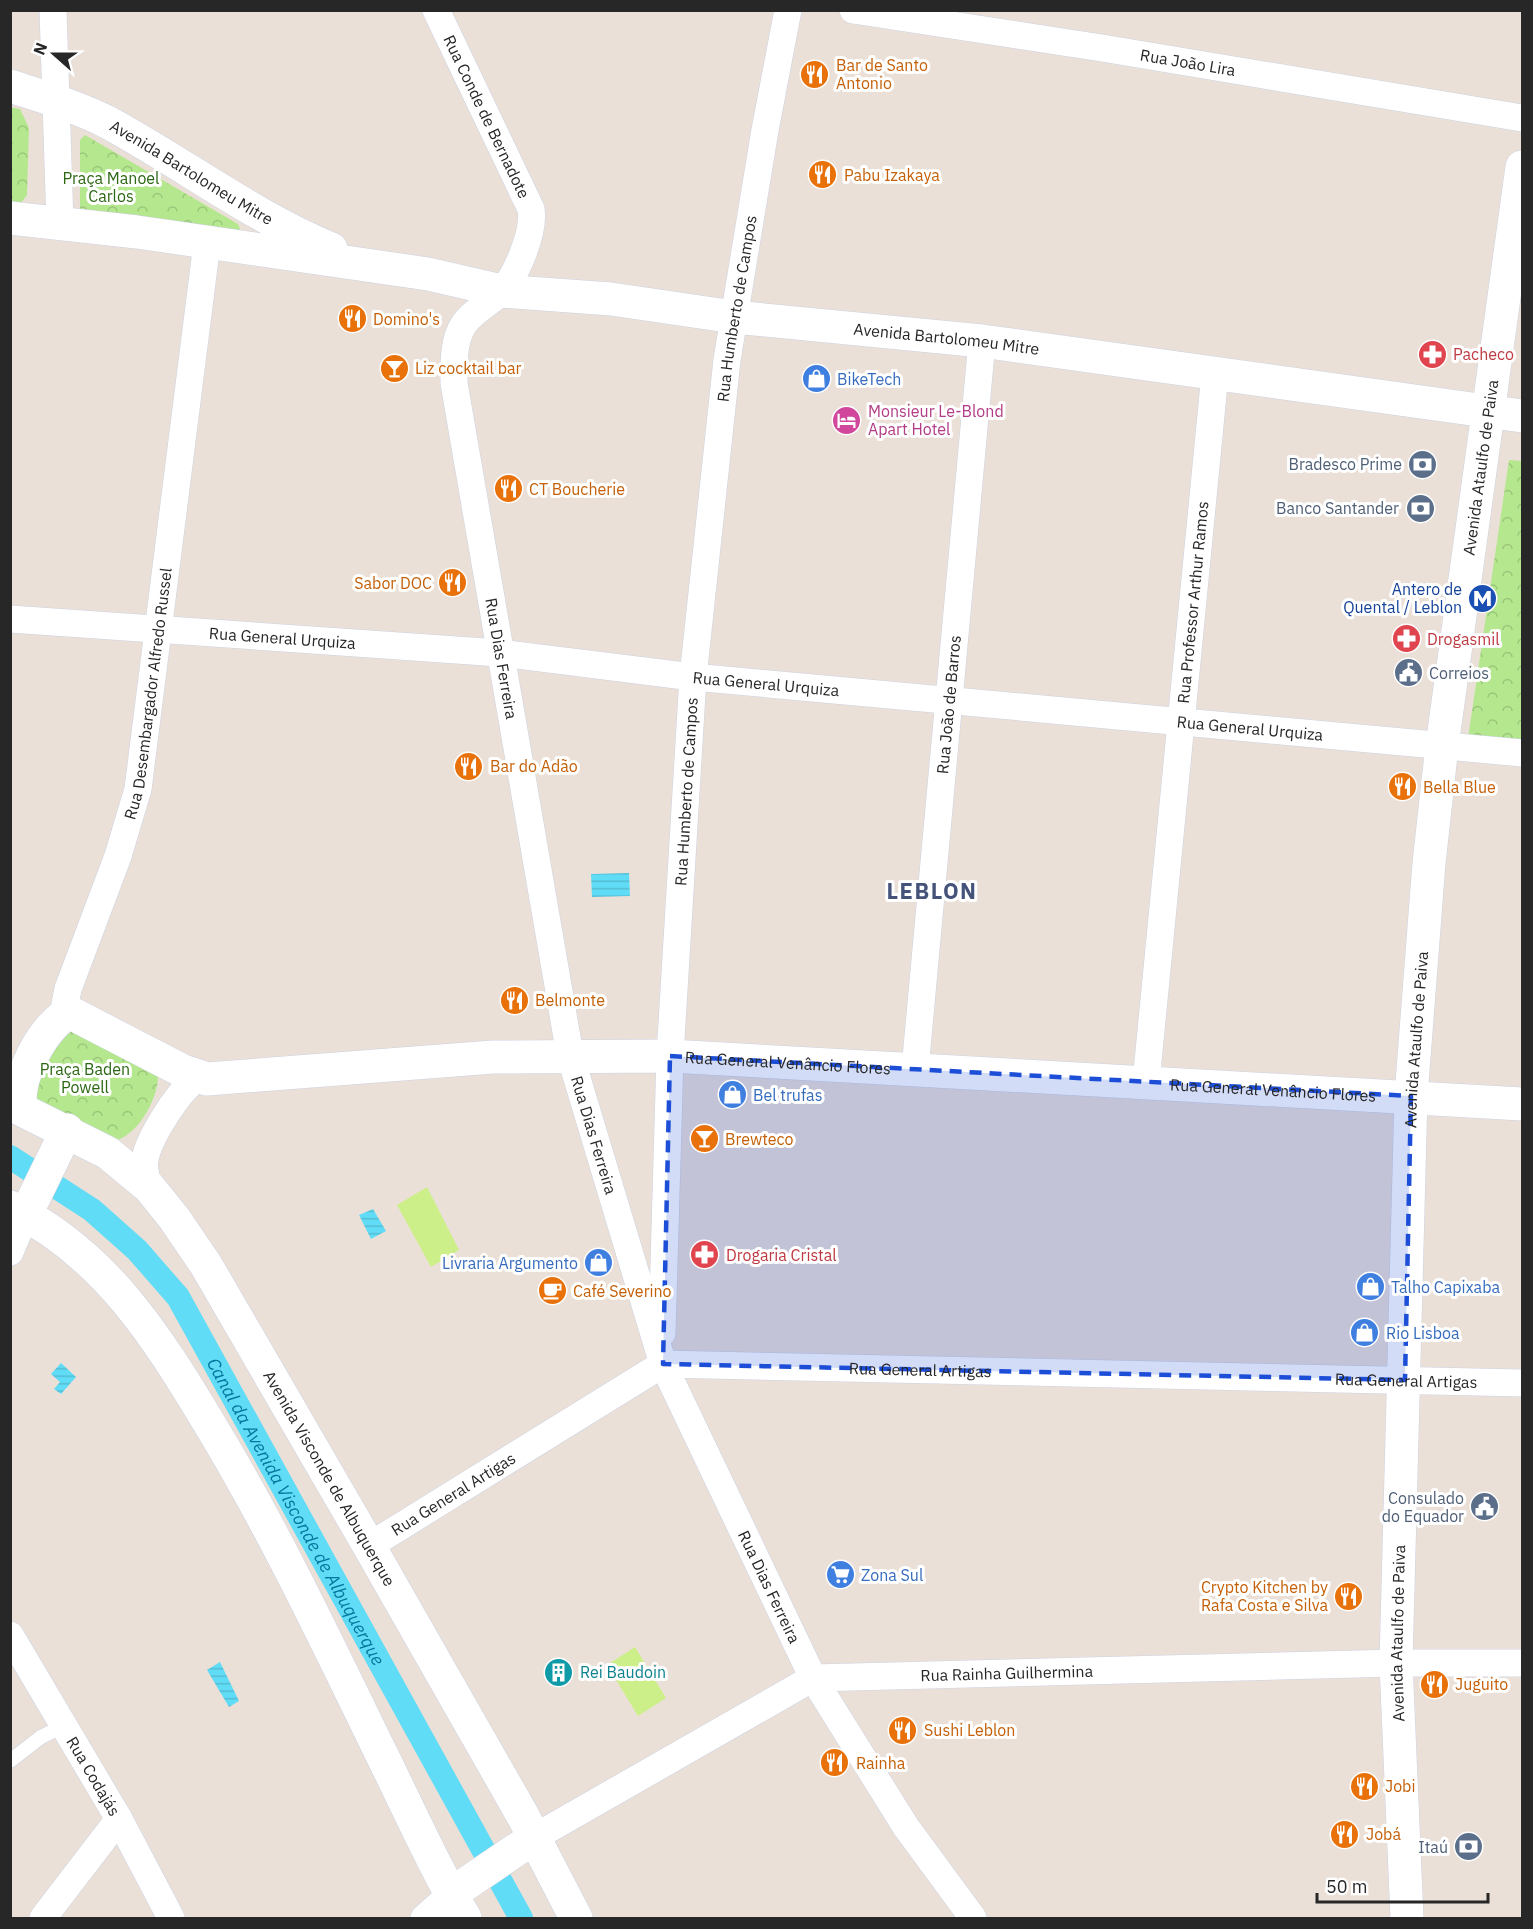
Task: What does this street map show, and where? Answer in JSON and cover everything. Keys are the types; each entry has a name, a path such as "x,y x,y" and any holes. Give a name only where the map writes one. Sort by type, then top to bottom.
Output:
{"main road":[{"name":"Avenida Bartolomeu Mitre","path":"10,86 56,101 107,122 264,218 371,266"},
{"name":"Avenida Ataulfo de Paiva","path":"1407,1918 1396,1663 1411,1096 1429,863 1442,746 1522,167"},
{"name":"Avenida Bartolomeu Mitre","path":"10,218 428,274 502,291 611,299 734,317 982,341 1522,416"},
{"name":"Rua General Venâncio Flores","path":"71,1013 199,1078 224,1080 406,1062 570,1055 670,1056 1522,1104"},
{"path":"17,1107 19,1086 50,1026 64,1015 71,1013"},
{"name":"Avenida Visconde de Albuquerque","path":"17,1107 67,1130 108,1153 149,1187 206,1265 535,1838 576,1918"},
{"path":"67,1130 18,1211 50,1228 94,1263 146,1324 172,1362 231,1459 299,1584 458,1906 535,1838"}],"street":[{"path":"53,10 60,224"},
{"name":"Rua Conde de Bernadote","path":"436,10 531,209 533,221 523,254 502,291"},
{"name":"Rua Humberto de Campos","path":"663,1364 662,1266 670,1056 693,677 734,317 765,130 788,10"},
{"name":"Rua João Lira","path":"854,10 1113,50 1522,118"},
{"name":"Rua Desembargador Alfredo Russel","path":"71,1013 65,1004 68,989 118,856 138,789 207,243"},
{"name":"Rua Dias Ferreira","path":"502,291 464,324 457,343 454,373 570,1055 663,1364 813,1678 906,1827 973,1918"},
{"name":"Rua João de Barros","path":"915,1069 982,341"},
{"name":"Rua Professor Arthur Ramos","path":"1146,1082 1215,374"},
{"name":"Rua General Urquiza","path":"10,619 500,653 693,677 1522,753"},
{"path":"108,1153 122,1152 130,1147 142,1137 152,1122 168,1089 168,1062"},
{"path":"149,1187 144,1169 145,1157 177,1095 189,1083 199,1078"},
{"path":"10,1252 18,1211"},
{"name":"Rua General Artigas","path":"369,1546 663,1364 1522,1383"},
{"name":"Rua Codajás","path":"10,1635 119,1819 171,1918"},
{"name":"Rua Rainha Guilhermina","path":"535,1838 813,1678 1396,1663 1522,1663"},
{"path":"43,1918 119,1819"},
{"path":"424,1918 458,1906"}],"lane":[{"path":"10,1761 41,1737 63,1726"}],"highlighted area":[{"path":"670,1056 1411,1096 1405,1380 663,1364"}],"green space":[{"path":"10,107 20,109 29,128 27,195 18,207 11,206"},
{"name":"Praça Manoel Carlos","path":"85,135 238,224 241,232 80,211 80,140"},
{"path":"1509,460 1522,461 1522,748 1467,745"},
{"name":"Praça Baden Powell","path":"69,1026 158,1075 155,1095 150,1106 137,1126 120,1139 111,1141 39,1103 33,1092 34,1080"},
{"path":"427,1187 459,1250 431,1267 397,1205"},
{"path":"635,1647 666,1698 638,1716 607,1665"}],"water":[{"path":"629,873 630,896 592,897 591,874"},
{"path":"373,1209 386,1231 371,1239 359,1215"},
{"path":"61,1363 76,1377 61,1394 54,1389 60,1382 51,1374"},
{"path":"220,1662 239,1701 229,1707 207,1670"}],"waterway":[{"name":"Canal da Avenida Visconde de Albuquerque","path":"10,1157 92,1210 137,1250 178,1297 521,1918"}],"place":[{"name":"Bar de Santo Antonio","path":"815,74"},
{"name":"Pabu Izakaya","path":"823,175"},
{"name":"Domino's","path":"352,319"},
{"name":"Pacheco","path":"1432,354"},
{"name":"Liz cocktail bar","path":"394,368"},
{"name":"BikeTech","path":"816,379"},
{"name":"Monsieur Le-Blond Apart Hotel","path":"847,420"},
{"name":"Bradesco Prime","path":"1423,464"},
{"name":"CT Boucherie","path":"508,489"},
{"name":"Banco Santander","path":"1420,508"},
{"name":"Sabor DOC","path":"453,583"},
{"name":"Antero de Quental / Leblon","path":"1483,598"},
{"name":"Drogasmil","path":"1406,639"},
{"name":"Correios","path":"1408,673"},
{"name":"Bar do Adão","path":"469,766"},
{"name":"Bella Blue","path":"1402,787"},
{"name":"Belmonte","path":"514,1000"},
{"name":"Bel trufas","path":"732,1095"},
{"name":"Brewteco","path":"704,1139"},
{"name":"Drogaria Cristal","path":"705,1255"},
{"name":"Livraria Argumento","path":"599,1263"},
{"name":"Talho Capixaba","path":"1370,1287"},
{"name":"Café Severino","path":"552,1291"},
{"name":"Rio Lisboa","path":"1365,1333"},
{"name":"Consulado do Equador","path":"1485,1507"},
{"name":"Zona Sul","path":"840,1575"},
{"name":"Crypto Kitchen by Rafa Costa e Silva","path":"1349,1596"},
{"name":"Rei Baudoin","path":"559,1672"},
{"name":"Juguito","path":"1434,1684"},
{"name":"Sushi Leblon","path":"903,1730"},
{"name":"Rainha","path":"835,1763"},
{"name":"Jobi","path":"1364,1786"},
{"name":"Jobá","path":"1345,1834"},
{"name":"Itaú","path":"1469,1847"}],"district":[{"name":"LEBLON","path":"932,890"}]}
